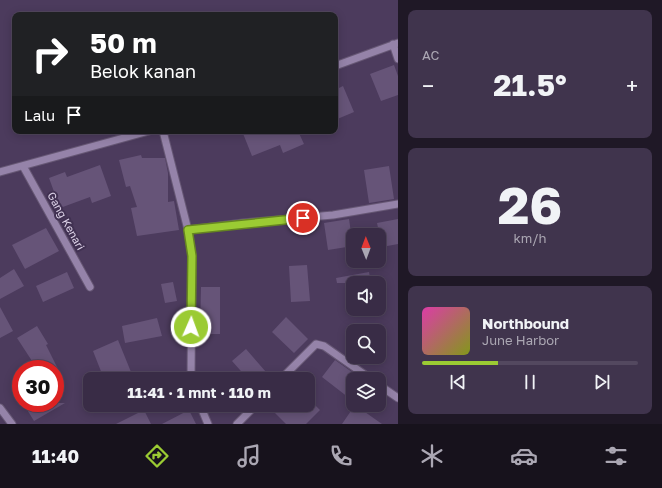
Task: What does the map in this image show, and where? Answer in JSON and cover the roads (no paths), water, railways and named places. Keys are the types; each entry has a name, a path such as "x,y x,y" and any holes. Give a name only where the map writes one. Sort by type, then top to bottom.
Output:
{"street":[{"path":"338,65 396,43 398,59"},
{"path":"0,172 137,134"},
{"path":"165,134 188,230 192,256 190,372"},
{"name":"Gang Kenari","path":"23,166 90,287"},
{"path":"188,230 243,223 333,215 398,204"},
{"path":"288,372 316,344 324,346 361,372"},
{"path":"386,390 398,398"},
{"path":"0,408 12,424"},
{"path":"203,412 208,424"},
{"path":"237,424 249,412"}]}
